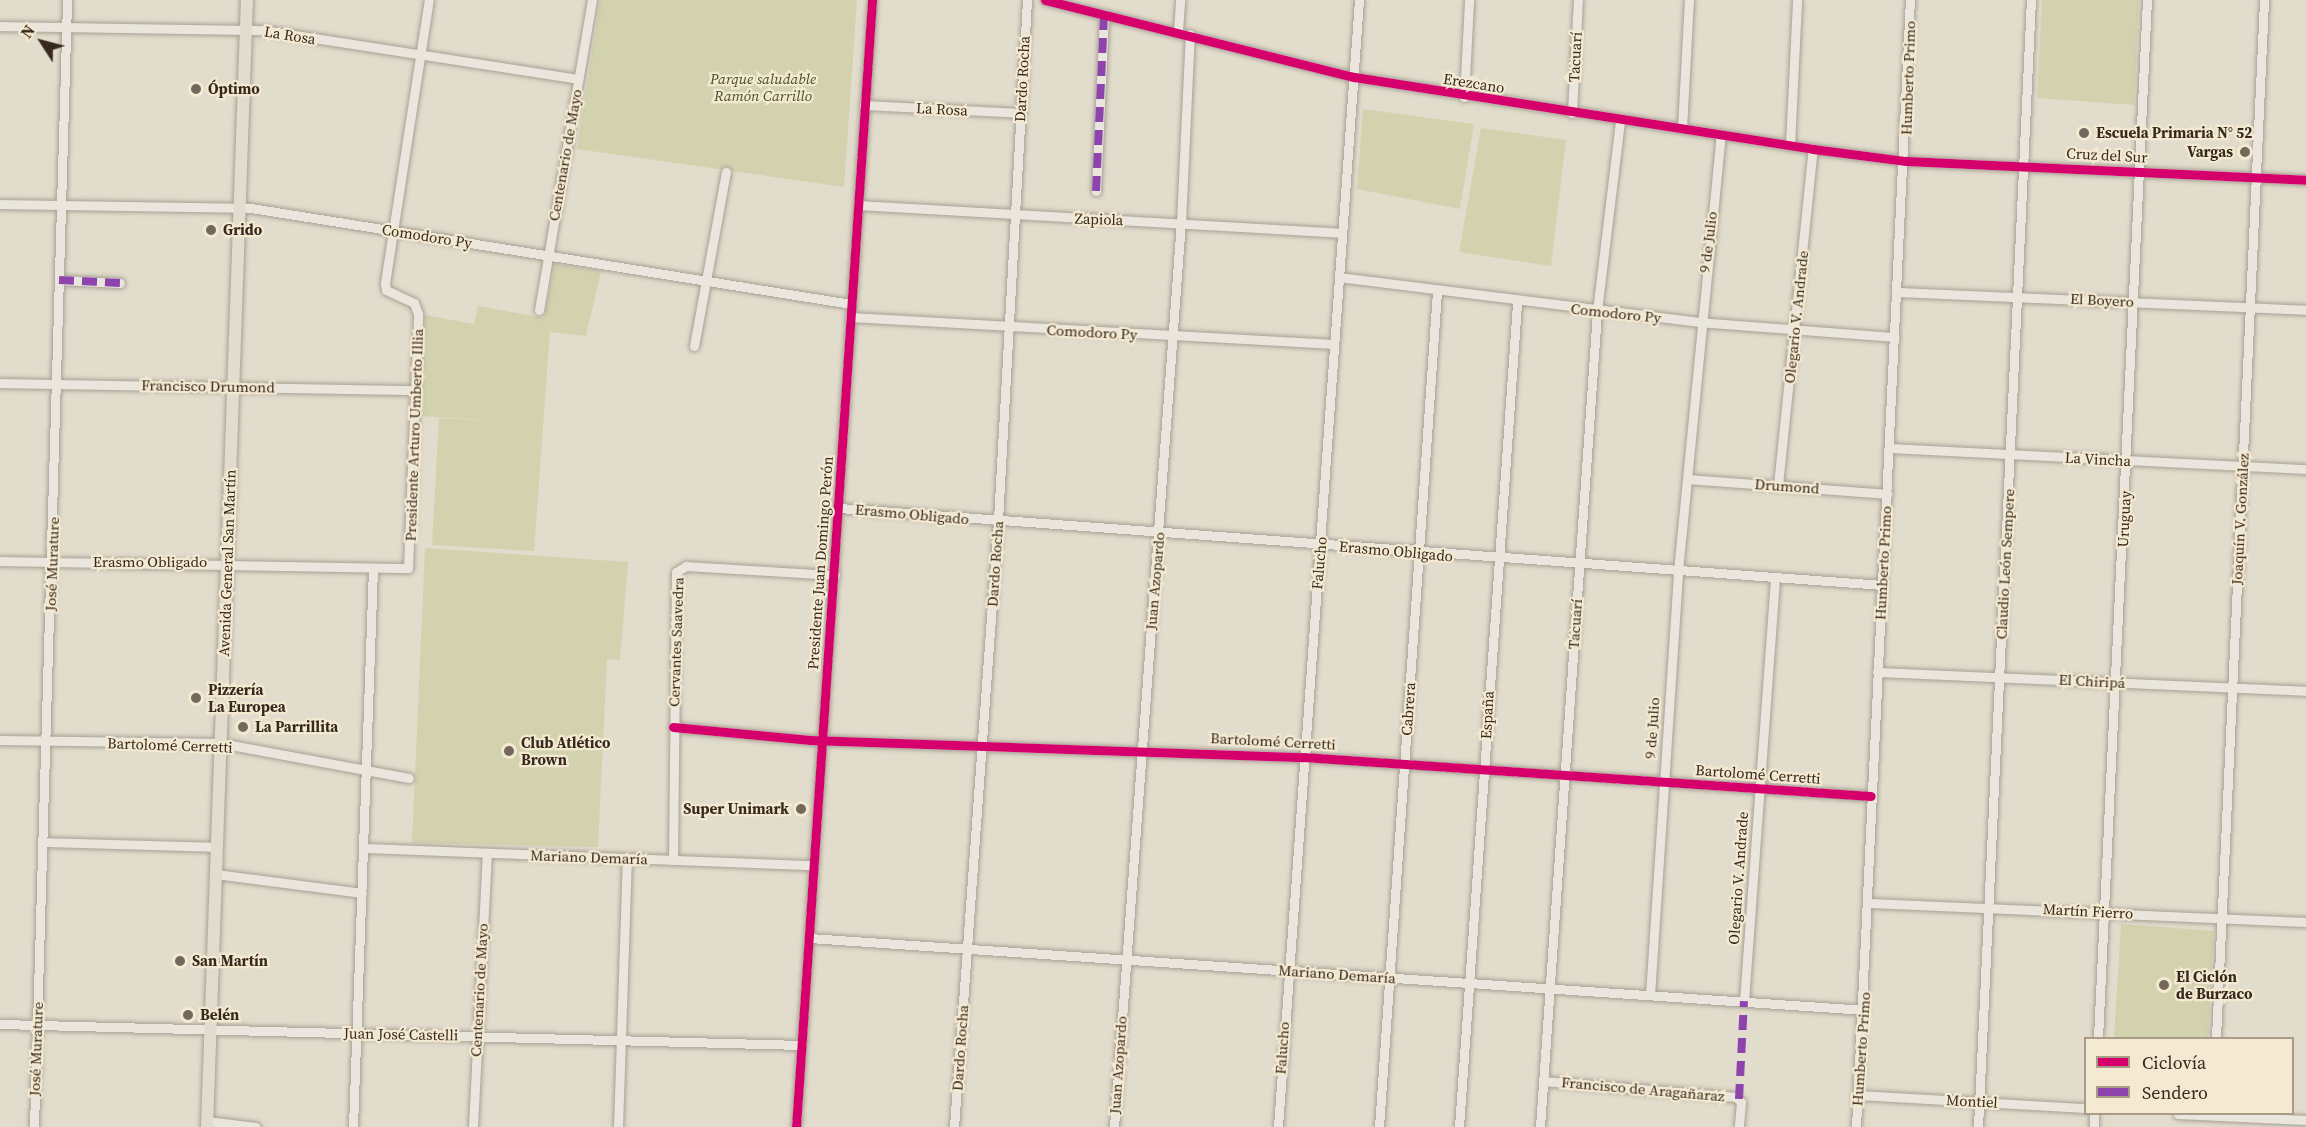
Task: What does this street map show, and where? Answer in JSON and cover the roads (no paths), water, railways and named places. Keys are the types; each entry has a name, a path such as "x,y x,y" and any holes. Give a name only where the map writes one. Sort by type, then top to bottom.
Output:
{"main road":[{"name":"Avenida General San Martín","path":"207,1124 247,0"}],"street":[{"name":"José Murature","path":"34,1127 67,0"},
{"name":"Presidente Arturo Umberto Illia","path":"408,568 417,309 386,290 385,283 429,0"},
{"name":"Centenario de Mayo","path":"539,310 592,0"},
{"name":"Presidente Juan Domingo Perón","path":"796,1127 872,0"},
{"name":"Dardo Rocha","path":"954,1127 998,520 1017,216 1020,112 1027,0"},
{"name":"Erezcano","path":"1045,0 1178,31 1354,77 1620,121 1906,161"},
{"path":"1178,31 1180,0"},
{"name":"Falucho","path":"1278,1127 1287,970 1359,0"},
{"path":"1464,97 1469,0"},
{"name":"Tacuarí","path":"1572,113 1578,0"},
{"path":"1682,129 1689,0"},
{"path":"1790,145 1797,0"},
{"name":"Humberto Primo","path":"1856,1127 1864,1010 1871,796 1894,337 1906,161 1910,0"},
{"name":"Claudio León Sempere","path":"1978,1127 2031,0"},
{"name":"Uruguay","path":"2098,1037 2147,0"},
{"name":"Joaquín V. González","path":"2216,1037 2264,0"},
{"path":"1096,191 1104,14"},
{"name":"La Rosa","path":"0,26 246,29 578,79"},
{"name":"Juan Azopardo","path":"1114,1127 1181,222 1190,34"},
{"name":"La Rosa","path":"864,105 1020,112"},
{"name":"Tacuarí","path":"1540,1127 1597,311 1620,121"},
{"name":"9 de Julio","path":"1650,995 1678,571 1688,479 1699,322 1721,135"},
{"name":"Olegario V. Andrade","path":"1778,485 1813,149"},
{"name":"Cruz del Sur","path":"1906,161 2306,180"},
{"path":"694,346 726,172"},
{"name":"Comodoro Py","path":"0,204 239,207 706,279 851,304"},
{"name":"Zapiola","path":"858,204 1017,216 1181,222 1340,233"},
{"name":"Comodoro Py","path":"1339,277 1517,303 1795,331 1894,337"},
{"path":"59,280 120,283"},
{"name":"Cabrera","path":"1379,1127 1437,291"},
{"name":"El Boyero","path":"1897,292 2017,295 2306,310"},
{"name":"España","path":"1458,1127 1517,303"},
{"name":"Comodoro Py","path":"850,317 1172,337 1334,344"},
{"name":"Francisco Drumond","path":"0,383 415,390"},
{"name":"La Vincha","path":"1889,448 2306,469"},
{"name":"Drumond","path":"1688,479 1887,494"},
{"name":"Erasmo Obligado","path":"839,508 1320,544 1418,554 1882,585"},
{"name":"Erasmo Obligado","path":"0,561 226,563 408,568"},
{"path":"353,1127 373,568"},
{"name":"Cervantes Saavedra","path":"673,860 673,728 679,568 835,575"},
{"name":"Olegario V. Andrade","path":"1744,1001 1775,578"},
{"name":"El Chiripá","path":"1877,672 2306,691"},
{"name":"Bartolomé Cerretti","path":"673,728 822,740 1303,757 1871,796"},
{"name":"Bartolomé Cerretti","path":"0,740 220,743 409,778"},
{"path":"43,842 217,847"},
{"name":"Mariano Demaría","path":"364,848 814,866"},
{"name":"Centenario de Mayo","path":"473,1127 486,853"},
{"path":"618,1127 627,860"},
{"path":"216,874 362,893"},
{"name":"Martín Fierro","path":"1869,903 2306,922"},
{"name":"Mariano Demaría","path":"809,938 1864,1010"},
{"name":"Juan José Castelli","path":"0,1024 477,1035 801,1046"},
{"name":"Francisco de Aragañaraz","path":"1543,1081 1736,1097 1741,1102 1739,1127"},
{"name":"Montiel","path":"1858,1095 2084,1108"},
{"path":"2228,1115 2306,1120"},
{"path":"207,1124 256,1127"}],"place":[{"name":"Óptimo","path":"196,89"},
{"name":"Escuela Primaria N° 52","path":"2084,133"},
{"name":"Vargas","path":"2245,152"},
{"name":"Grido","path":"211,230"},
{"name":"Pizzería La Europea","path":"196,698"},
{"name":"La Parrillita","path":"243,727"},
{"name":"Club Atlético Brown","path":"509,751"},
{"name":"Super Unimark","path":"801,809"},
{"name":"San Martín","path":"180,961"},
{"name":"El Ciclón de Burzaco","path":"2164,985"},
{"name":"Belén","path":"188,1015"}],"park label":[{"name":"Parque saludable Ramón Carrillo","path":"763,86"}]}
